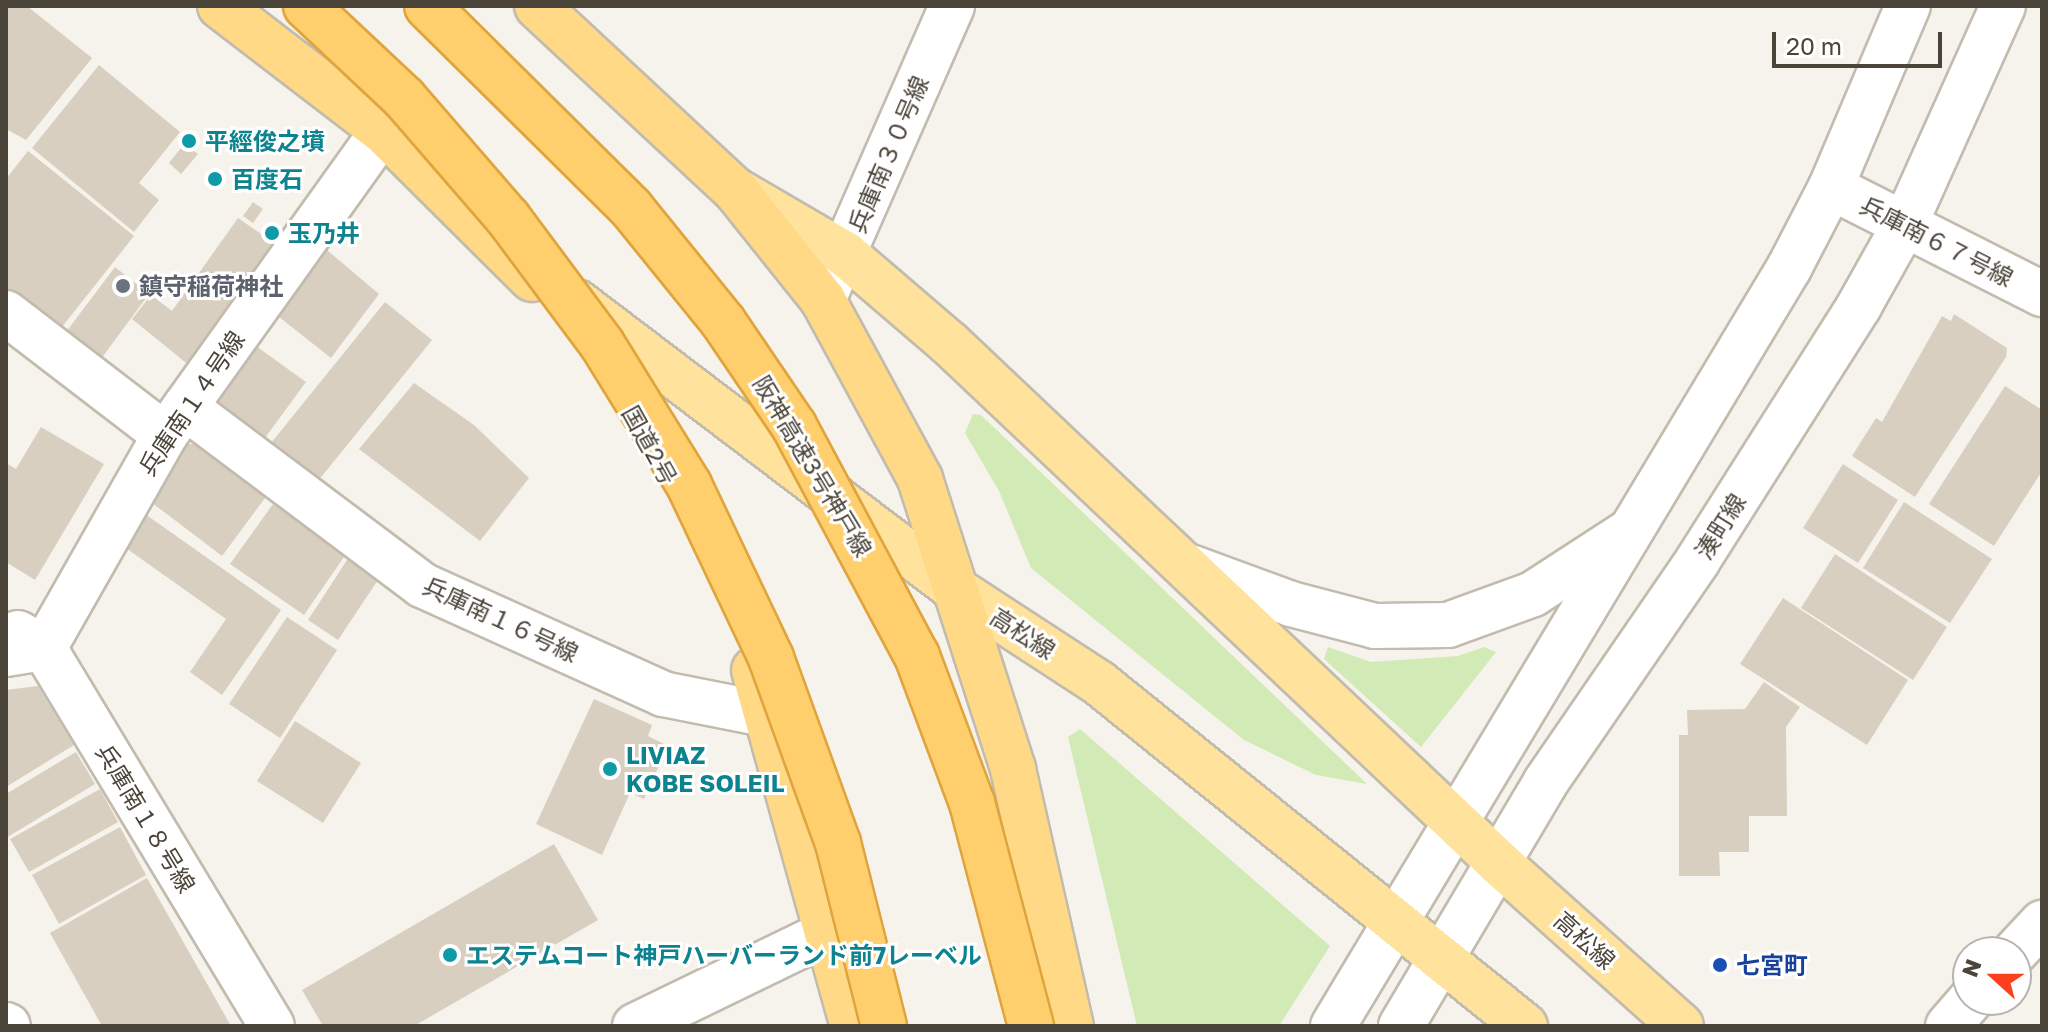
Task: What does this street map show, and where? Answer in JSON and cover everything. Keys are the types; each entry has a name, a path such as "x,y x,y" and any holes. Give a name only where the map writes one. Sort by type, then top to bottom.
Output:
{"highway":[{"name":"国道2号","path":"220,6 383,131 511,252 626,400 725,582 769,715 831,931 853,1026"},
{"path":"306,6 404,98 508,218 602,344 689,485 771,658 823,801 884,1026"},
{"name":"阪神高速3号神戸線","path":"427,6 631,208 724,323 794,426 859,538 917,656 972,803 1031,1026"},
{"path":"537,6 735,190 823,300 920,479 961,593 1013,769 1071,1026"}],"main road":[{"name":"高松線","path":"735,190 845,254 1190,567 1457,824 1681,1026"},
{"name":"高松線","path":"511,252 961,593 1099,683 1525,1026"}],"street":[{"name":"兵庫南３０号線","path":"823,300 952,6"},
{"path":"1333,1026 1399,922 1627,533 1789,268 1831,187 1908,6"},
{"name":"湊町線","path":"1401,1026 1545,783 1707,546 1905,224 2003,6"},
{"name":"兵庫南１４号線","path":"25,651 175,421 383,131"},
{"name":"兵庫南６７号線","path":"1831,187 2042,294"},
{"name":"兵庫南１６号線","path":"6,313 422,585 663,694 769,715"},
{"path":"1190,567 1291,604 1375,626 1448,625 1533,594 1627,533"},
{"name":"兵庫南１８号線","path":"6,626 272,1026"},
{"path":"635,1026 831,931"}],"green space":[{"path":"973,414 981,415 1367,784 1316,775 1244,740 1031,568 999,491 965,433"},
{"path":"1328,647 1371,662 1458,656 1484,647 1496,652 1421,747 1324,659"},
{"path":"1080,729 1330,946 1279,1026 1137,1026 1068,737"}],"building":[{"path":"6,6 27,6 92,58 26,140 6,129"},
{"path":"99,65 180,132 139,183 159,200 134,232 32,148"},
{"path":"184,144 198,154 181,174 169,163"},
{"path":"28,151 134,236 58,332 6,291 6,179"},
{"path":"253,202 263,209 253,223 243,216"},
{"path":"238,218 277,245 190,366 132,319 151,295 172,311"},
{"path":"321,245 379,294 331,358 274,313"},
{"path":"115,267 149,294 95,367 60,340"},
{"path":"385,302 432,340 318,481 271,443"},
{"path":"1954,314 2007,348 2006,357 1915,497 1852,456 1876,418 1882,422 1942,316 1951,321"},
{"path":"256,346 306,382 259,446 210,409"},
{"path":"414,383 474,425 529,478 480,541 359,449"},
{"path":"2005,386 2042,410 2042,471 1994,546 1929,504"},
{"path":"41,427 104,464 35,580 6,562 6,463 16,469"},
{"path":"198,443 268,494 222,556 147,499 184,445"},
{"path":"1843,464 1898,500 1858,563 1803,528"},
{"path":"1904,502 1992,559 1950,623 1863,568"},
{"path":"273,504 346,554 304,615 230,564"},
{"path":"145,514 281,610 222,695 190,672 226,619 123,546"},
{"path":"1835,554 1947,627 1913,680 1801,608"},
{"path":"349,557 380,577 338,640 308,620"},
{"path":"1783,598 1908,680 1867,745 1740,664"},
{"path":"287,617 337,650 280,738 229,704"},
{"path":"1764,682 1800,707 1786,727 1787,816 1749,816 1749,852 1719,852 1720,876 1679,876 1679,735 1688,735 1687,710 1745,709"},
{"path":"38,686 74,745 6,787 6,690"},
{"name":"LIVIAZ KOBE SOLEIL","path":"594,699 652,725 648,736 668,746 644,799 630,793 602,855 536,824"},
{"path":"295,721 361,763 323,823 257,781"},
{"path":"76,752 95,784 6,838 6,794"},
{"path":"100,789 118,822 29,872 10,839"},
{"path":"120,827 146,875 59,924 32,875"},
{"name":"エステムコート神戸ハーバーランド前7レーベル","path":"554,844 598,920 414,1026 323,1026 302,990"},
{"path":"147,878 231,1026 102,1026 50,933"}],"place":[{"name":"平經俊之墳","path":"189,141"},
{"name":"百度石","path":"215,179"},
{"name":"玉乃井","path":"272,233"},
{"name":"鎮守稲荷神社","path":"123,286"},
{"name":"LIVIAZ KOBE SOLEIL","path":"610,769"},
{"name":"エステムコート神戸ハーバーランド前7レーベル","path":"450,955"},
{"name":"七宮町","path":"1720,965"}]}
